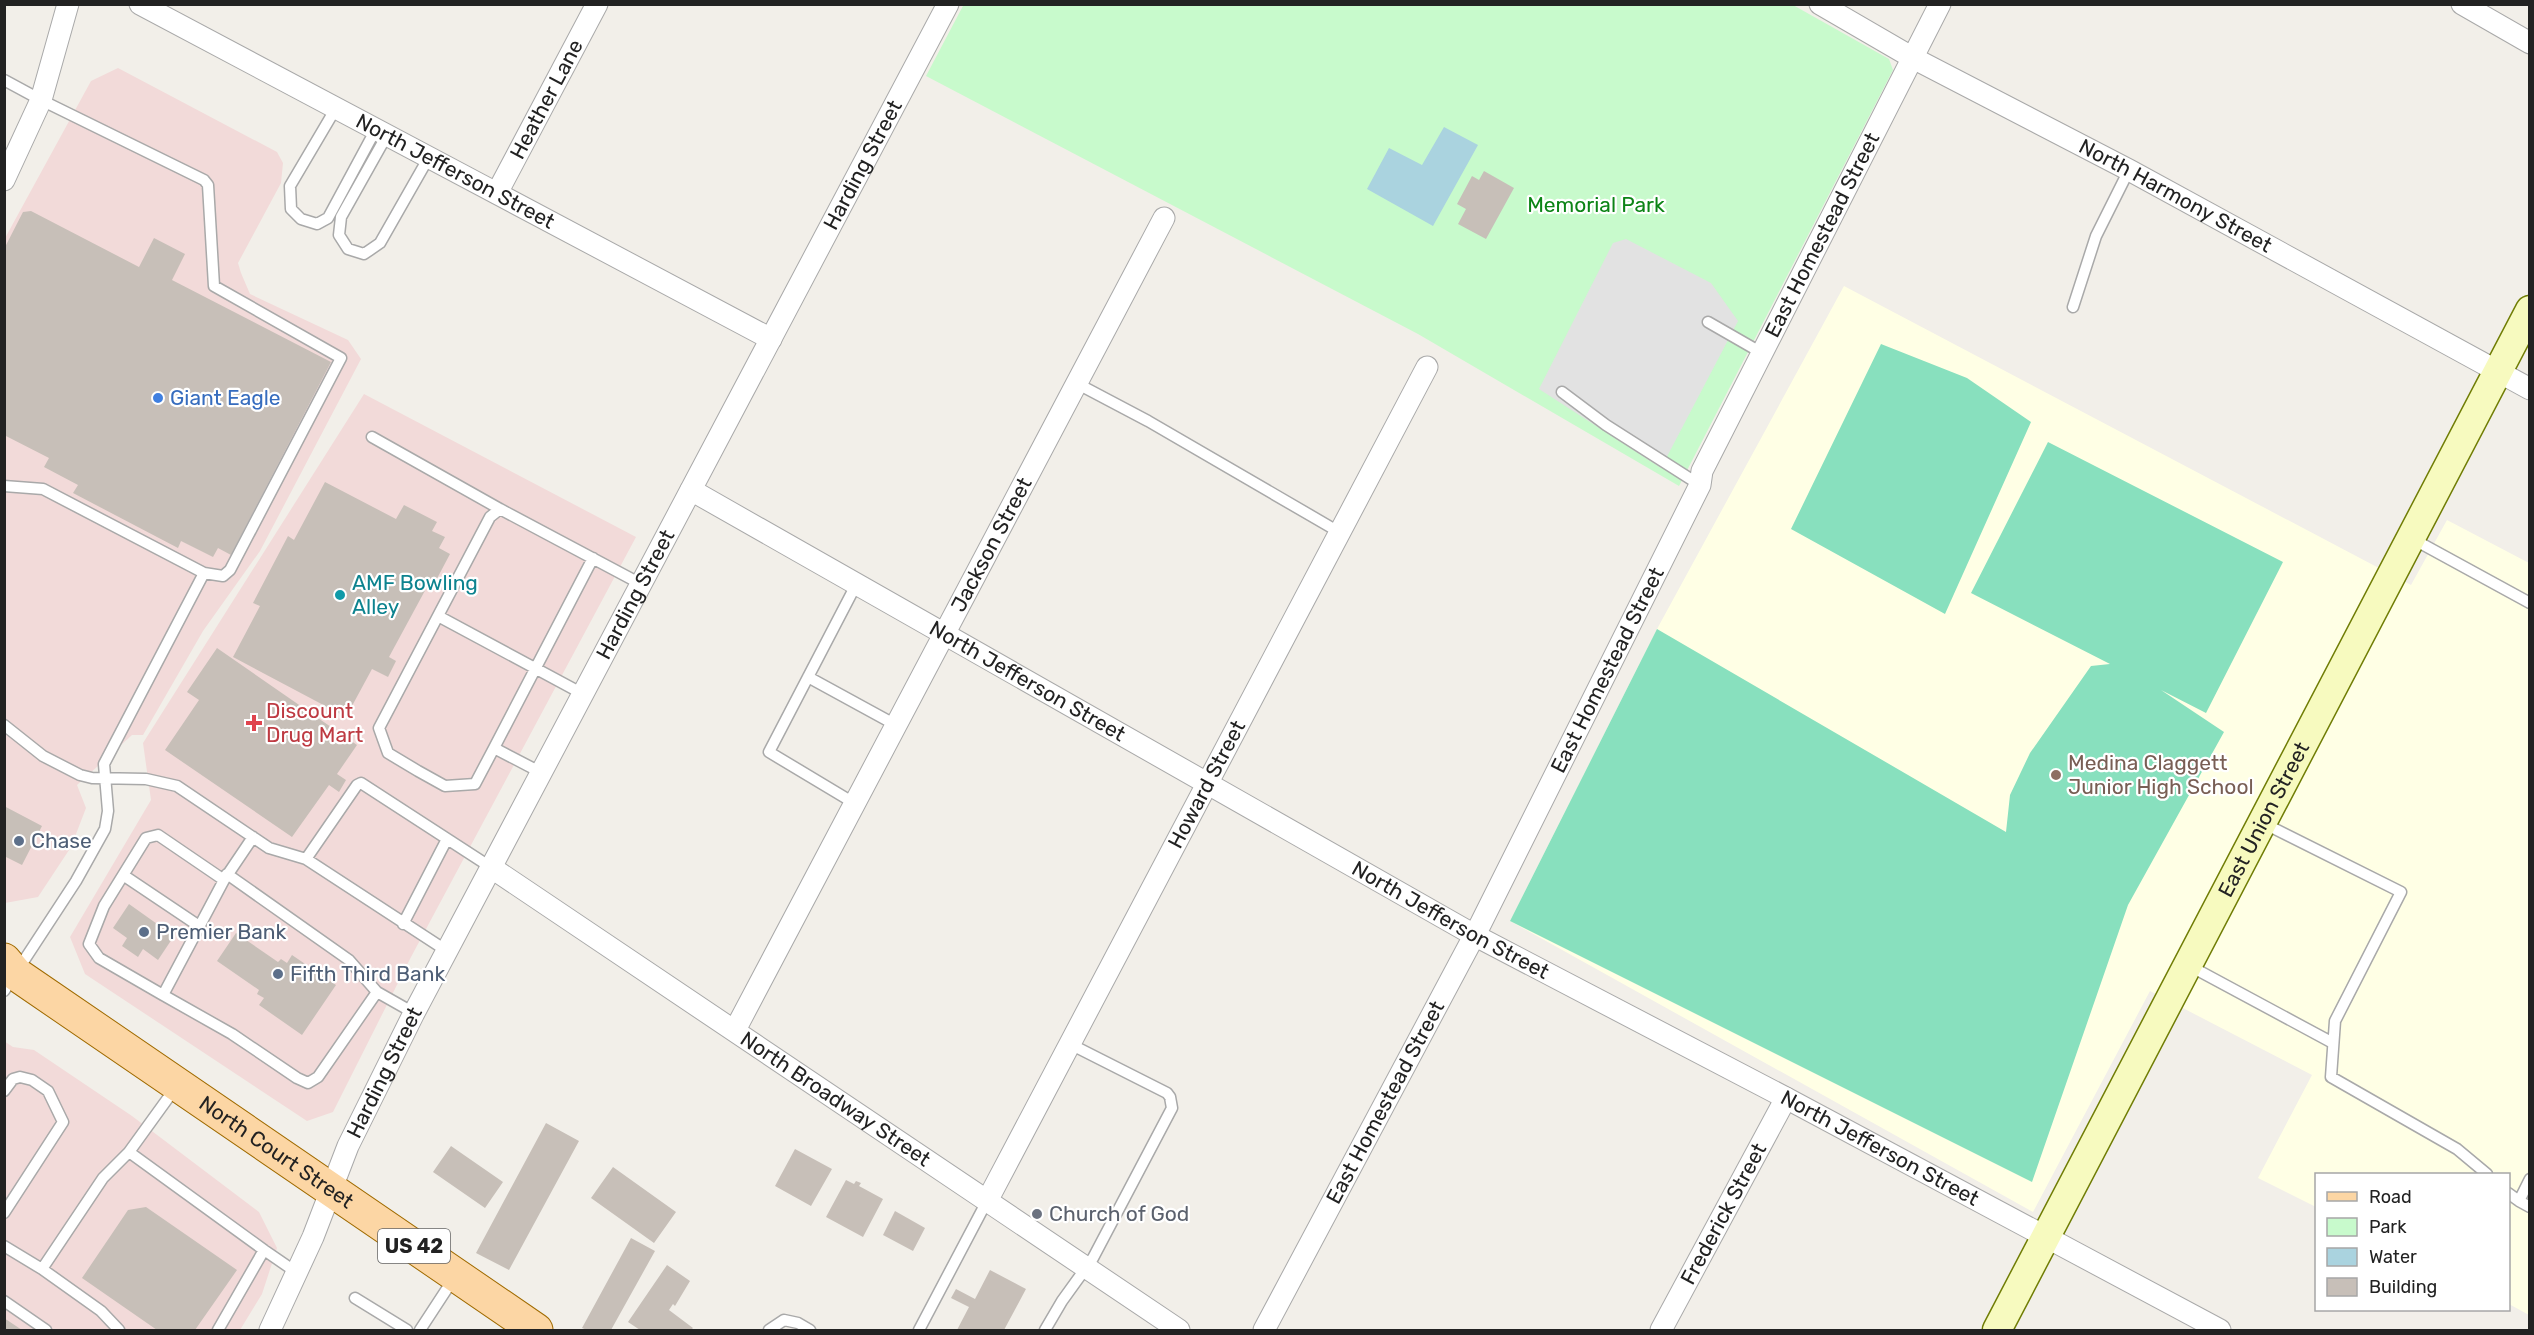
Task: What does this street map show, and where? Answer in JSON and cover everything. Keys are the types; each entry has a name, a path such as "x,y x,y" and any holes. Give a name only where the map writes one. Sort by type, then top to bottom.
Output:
{"main road":[{"name":"North Court Street","path":"7,974 177,1084 536,1330"}],"street":[{"path":"4,180 41,100 68,4"},
{"name":"North Jefferson Street","path":"140,4 771,339"},
{"name":"Heather Lane","path":"497,193 597,4"},
{"name":"Harding Street","path":"270,1330 313,1237 348,1146 414,1013 948,4"},
{"name":"North Harmony Street","path":"1820,4 1913,58 2129,170 2529,389"},
{"name":"East Homestead Street","path":"1264,1330 1474,935 1700,485 1702,471 1940,4"},
{"path":"2462,4 2529,43"},
{"name":"Jackson Street","path":"735,1030 894,724 1164,218"},
{"name":"East Union Street","path":"1997,1330 2529,310"},
{"name":"Howard Street","path":"987,1201 1427,367"},
{"name":"North Jefferson Street","path":"691,490 945,632 1208,785 1474,935 1786,1098 2220,1330"},
{"name":"North Broadway Street","path":"492,868 1179,1330"},
{"name":"Frederick Street","path":"1661,1330 1786,1098"}],"lane":[{"path":"4,80 204,180 208,185 214,286 340,358 230,570 223,576 204,573 43,489 4,486"},
{"path":"336,108 290,186 291,209 301,219 317,224 328,218 382,132"},
{"path":"382,132 342,217 339,235 348,249 364,254 381,243 429,157"},
{"path":"2073,307 2096,236 2129,170"},
{"path":"1708,322 1762,353"},
{"path":"1076,383 1148,421 1339,532"},
{"path":"1562,392 1606,425 1700,485"},
{"path":"372,437 500,509 641,584"},
{"path":"500,509 489,517 379,728 388,753 446,786 475,784 593,558"},
{"path":"2411,538 2529,603"},
{"path":"7,974 76,881 105,829 108,811 104,764 204,573"},
{"path":"854,803 769,752 857,583"},
{"path":"438,616 583,694"},
{"path":"808,677 894,724"},
{"path":"4,725 43,756 80,775 92,778 146,779 177,786 268,848 306,859 447,951"},
{"path":"494,748 542,773"},
{"path":"306,859 357,785 361,783 492,868"},
{"path":"2262,822 2401,892 2335,1021 2331,1077 2457,1149 2486,1173"},
{"path":"378,992 318,1077 308,1083 232,1034 99,958 89,944 104,906 146,838 158,835 349,960 378,992 414,1013"},
{"path":"163,995 226,878 253,837"},
{"path":"403,924 447,839"},
{"path":"123,875 199,926"},
{"path":"2187,965 2333,1043"},
{"path":"1045,1330 1108,1232 1166,1122 1172,1102 1162,1090 1070,1044"},
{"path":"4,1091 13,1079 20,1077 32,1080 48,1091 63,1122 4,1213"},
{"path":"42,1269 103,1178 129,1152 177,1084"},
{"path":"129,1152 296,1272"},
{"path":"2518,1201 2529,1179"},
{"path":"2510,1194 2529,1207"},
{"path":"919,1330 987,1201"},
{"path":"4,1246 42,1269 102,1311 119,1330"},
{"path":"218,1330 264,1250"},
{"path":"420,1330 455,1275"},
{"path":"355,1298 406,1330"},
{"path":"4,1301 46,1330"},
{"path":"769,1330 784,1320 798,1323 810,1330"}],"shaded area":[{"path":"118,68 277,152 283,163 281,183 238,263 241,273 250,294 348,340 361,359 260,551 203,631 143,735 132,735 77,785 86,808 71,847 38,897 5,903 4,240 91,81"},
{"path":"1626,239 1711,283 1738,321 1661,468 1539,389 1613,243"},
{"name":"Medina Claggett Junior High School","path":"1844,286 2411,585 2447,520 2529,563 2529,1315 2510,1305 2510,1173 2315,1173 2315,1206 2258,1178 2312,1075 2150,991 2033,1212 1510,921 1657,629"},
{"path":"364,394 636,537 411,957 333,1112 307,1121 85,974 70,937 151,800 143,743"},
{"path":"4,1041 13,1047 34,1050 132,1116 259,1212 277,1248 262,1294 240,1330 5,1330"}],"green space":[{"name":"Memorial Park","path":"964,4 1793,5 1889,59 1893,70 1679,486 1418,334 926,76"},
{"path":"1881,344 1967,378 2031,422 1945,614 1791,529"},
{"path":"2048,442 2283,562 2206,713 2161,690 2224,732 2128,905 2032,1182 1510,921 1657,629 2006,832 2010,795 2030,753 2091,666 2110,664 1971,593"}],"water":[{"path":"1444,127 1478,145 1433,226 1367,189 1389,148 1422,165"}],"building":[{"path":"1484,171 1514,188 1486,239 1458,224 1466,209 1457,204 1472,176 1479,180"},
{"name":"Giant Eagle","path":"31,211 139,267 154,238 185,254 172,280 331,362 231,555 218,548 213,557 181,541 178,548 73,493 78,485 44,467 49,458 4,435 4,249 23,212"},
{"name":"AMF Bowling Alley","path":"325,482 396,519 404,505 437,522 432,531 445,537 439,548 450,554 432,588 428,585 389,657 396,661 388,677 372,669 346,717 233,657 260,606 253,603 288,536 294,540"},
{"name":"Discount Drug Mart","path":"217,648 357,745 337,774 346,780 339,792 329,785 292,837 165,750 199,700 187,692"},
{"name":"Chase","path":"4,806 42,826 22,865 4,856"},
{"name":"Premier Bank","path":"129,904 174,936 158,960 143,949 138,957 122,946 127,938 113,928"},
{"name":"Fifth Third Bank","path":"236,933 278,962 281,959 287,963 292,955 336,985 302,1035 259,1005 264,998 257,994 259,990 217,961"},
{"path":"546,1123 579,1141 509,1270 476,1253"},
{"path":"451,1146 503,1182 485,1208 433,1172"},
{"path":"795,1149 832,1169 811,1206 775,1186"},
{"path":"613,1167 676,1212 654,1243 591,1198"},
{"path":"846,1180 854,1184 856,1181 861,1183 859,1186 883,1199 863,1237 826,1217"},
{"path":"146,1207 237,1270 195,1330 157,1330 82,1278 128,1210"},
{"path":"895,1211 925,1228 913,1251 883,1235"},
{"path":"631,1238 655,1251 611,1330 582,1328"},
{"path":"667,1265 690,1281 675,1306 673,1304 669,1310 693,1328 691,1330 640,1330 628,1322"},
{"path":"990,1270 1026,1289 1004,1330 957,1330 969,1307 951,1298 956,1289 975,1299"},
{"path":"4,1318 22,1330 4,1330"}],"place":[{"name":"Giant Eagle","path":"158,398"},
{"name":"AMF Bowling Alley","path":"340,595"},
{"name":"Discount Drug Mart","path":"254,723"},
{"name":"Medina Claggett Junior High School","path":"2056,775"},
{"name":"Chase","path":"19,841"},
{"name":"Premier Bank","path":"144,932"},
{"name":"Fifth Third Bank","path":"278,974"},
{"name":"Church of God","path":"1037,1214"}]}
